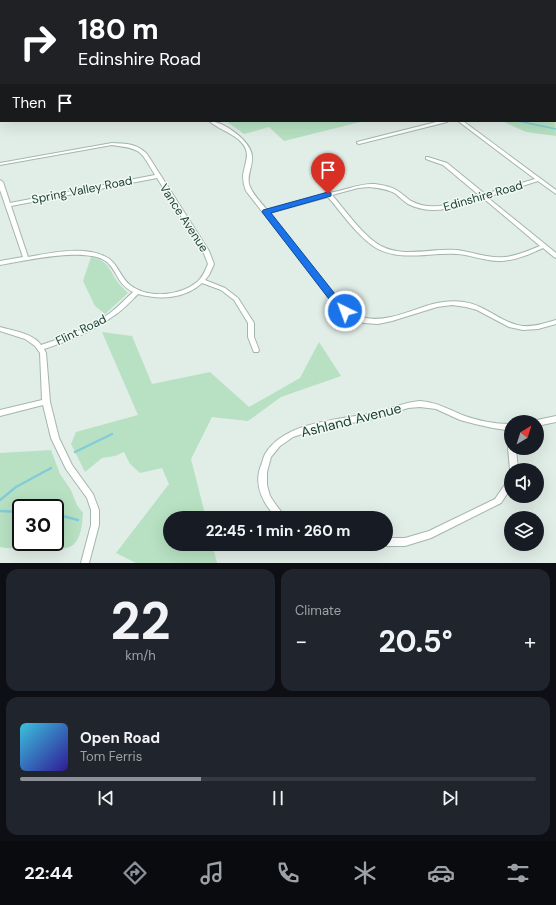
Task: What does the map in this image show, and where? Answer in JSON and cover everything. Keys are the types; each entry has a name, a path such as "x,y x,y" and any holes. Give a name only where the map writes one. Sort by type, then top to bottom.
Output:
{"street":[{"path":"214,122 236,134 243,140 249,149 250,159 245,176 249,191 340,307 358,318 373,321 388,321 434,306 452,303 479,309 499,321 513,327 535,328 556,322"},
{"path":"359,143 441,122"},
{"path":"461,122 556,192"},
{"name":"Vance Avenue","path":"0,164 102,145 117,144 131,146 142,151 210,259 210,270 202,281"},
{"path":"428,158 445,164 556,256"},
{"name":"Spring Valley Road","path":"8,205 157,176"},
{"name":"Edinshire Road","path":"266,212 357,187 377,186 394,191 407,201 418,206 438,208 449,207 540,180"},
{"path":"0,182 26,259"},
{"path":"548,186 556,184"},
{"path":"328,194 370,240 379,247 392,252 408,254 456,252 504,259 544,246"},
{"path":"0,263 78,253 96,255 113,264 125,284 137,292 151,295 176,294 190,289 202,281 223,289 236,298 252,323 250,337 256,350"},
{"name":"Flint Road","path":"41,348 100,322 137,292"},
{"path":"0,329 27,337 41,348 44,360 46,402 59,448 69,467 90,496 95,510 95,525 85,563"},
{"path":"0,414 46,402"},
{"name":"Ashland Avenue","path":"276,511 269,504 262,482 263,467 273,448 284,439 298,432 375,416 418,404 434,406 475,421 504,426"},
{"path":"544,422 556,419"},
{"path":"393,542 405,542 431,534 498,501 504,492"}],"green space":[{"path":"227,122 360,122 284,141 269,127 244,134"},
{"path":"504,122 555,122 556,136 526,132"},
{"path":"91,257 105,263 118,283 128,293 105,314 95,306 83,281"},
{"path":"102,332 132,336 152,384 210,372 249,407 300,378 319,342 341,376 281,397 248,421 212,417 191,459 204,511 163,511 163,551 214,551 217,563 136,563 116,553 169,484 162,468 140,473 130,464 124,452 115,456 102,458 85,472 71,444 76,432 138,415"},
{"path":"51,450 60,474 71,490 77,505 83,513 80,534 76,542 73,545 64,548 64,499 12,499 12,548 0,547 0,453"}],"waterway":[{"path":"523,122 556,129"},
{"path":"75,452 112,434"},
{"path":"0,500 16,487 51,468"},
{"path":"0,511 12,512"},
{"path":"64,516 78,520"}],"route":[{"path":"328,194 266,212 335,301 345,311"}]}
